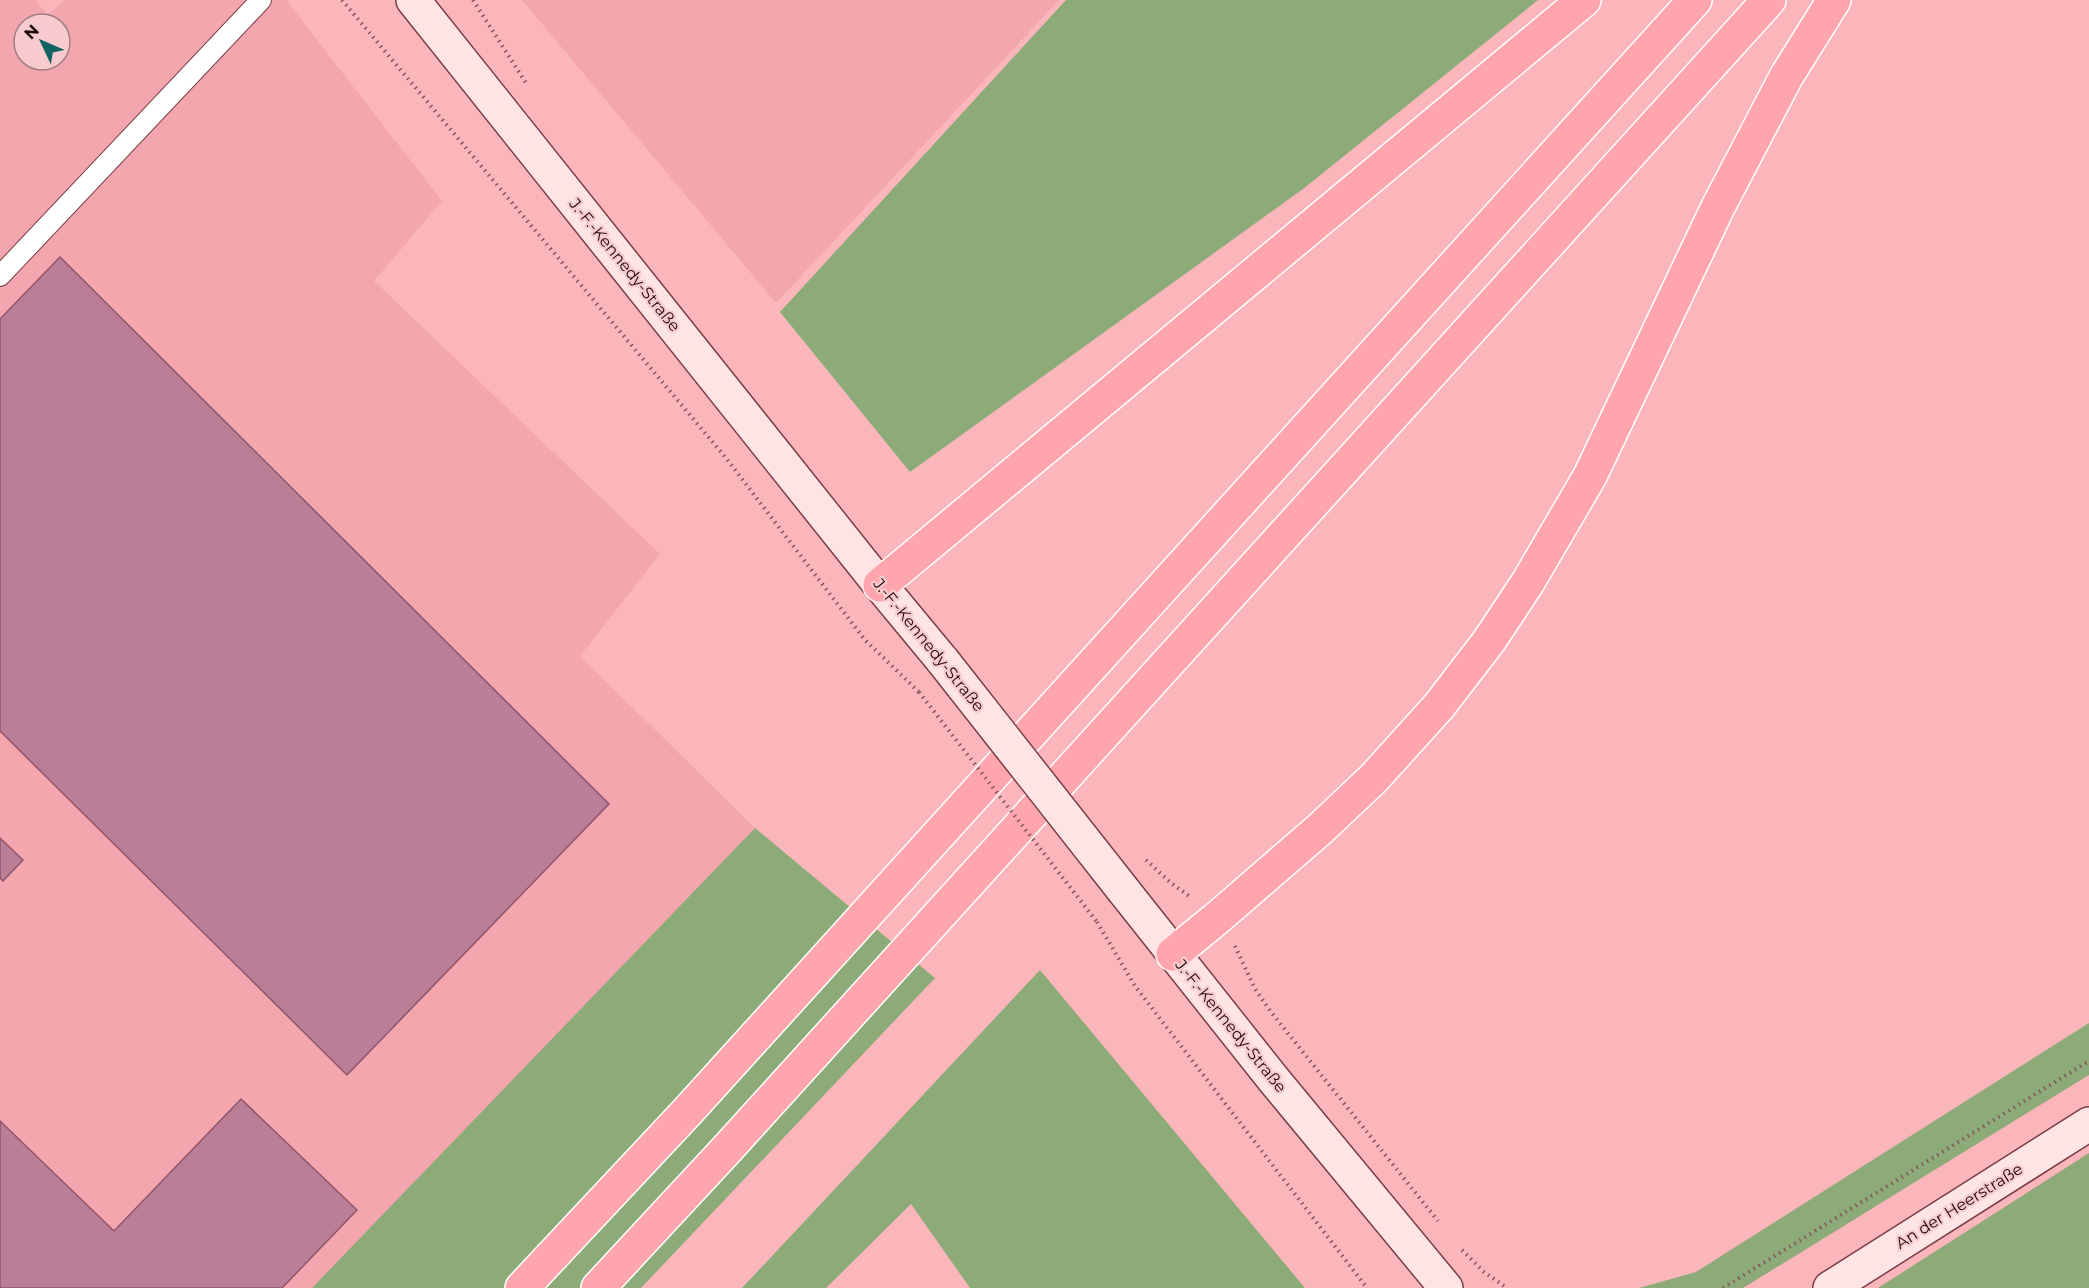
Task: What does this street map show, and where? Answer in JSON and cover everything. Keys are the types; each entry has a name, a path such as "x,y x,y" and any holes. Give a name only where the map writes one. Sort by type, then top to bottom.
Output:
{"highway":[{"path":"880,585 1584,0"},
{"path":"522,1288 695,1103 1695,0"},
{"path":"598,1288 728,1148 1769,0"},
{"path":"1173,954 1312,837 1374,778 1439,706 1489,641 1528,582 1590,476 1718,207 1786,77 1833,0"}],"street":[{"name":"J.-F.-Kennedy-Straße","path":"413,0 943,661 1274,1080 1444,1285"},
{"name":"An der Heerstraße","path":"1830,1288 2089,1124"}],"lane":[{"path":"0,276 261,0"}],"path":[{"path":"342,0 726,458 865,640 919,692 1097,922 1135,986 1367,1288"},
{"path":"1146,860 1216,919 1232,941 1256,989 1271,1012 1438,1221"},
{"path":"1723,1288 2089,1061"},
{"path":"1460,1249 1484,1272 1507,1288"}],"shaded area":[{"path":"0,0 35,0 45,12 12,12 12,72 72,72 72,12 51,12 65,0 286,0 442,201 374,281 660,554 580,656 755,828 313,1288 0,1288"},
{"path":"522,0 1059,0 776,303"}],"green space":[{"path":"1066,0 1538,0 1303,189 910,472 780,312"},
{"path":"755,828 935,978 641,1288 312,1288"},
{"path":"1040,970 1305,1288 970,1288 911,1204 826,1288 742,1288"},
{"path":"2089,1023 2089,1075 1743,1288 1639,1288 1696,1272"},
{"path":"2089,1153 2089,1288 1878,1288"}],"building":[{"path":"60,257 609,804 347,1075 0,731 0,319"},
{"path":"0,838 23,860 3,881 0,878"},
{"path":"241,1099 357,1210 282,1288 0,1288 0,1121 114,1231"}]}
